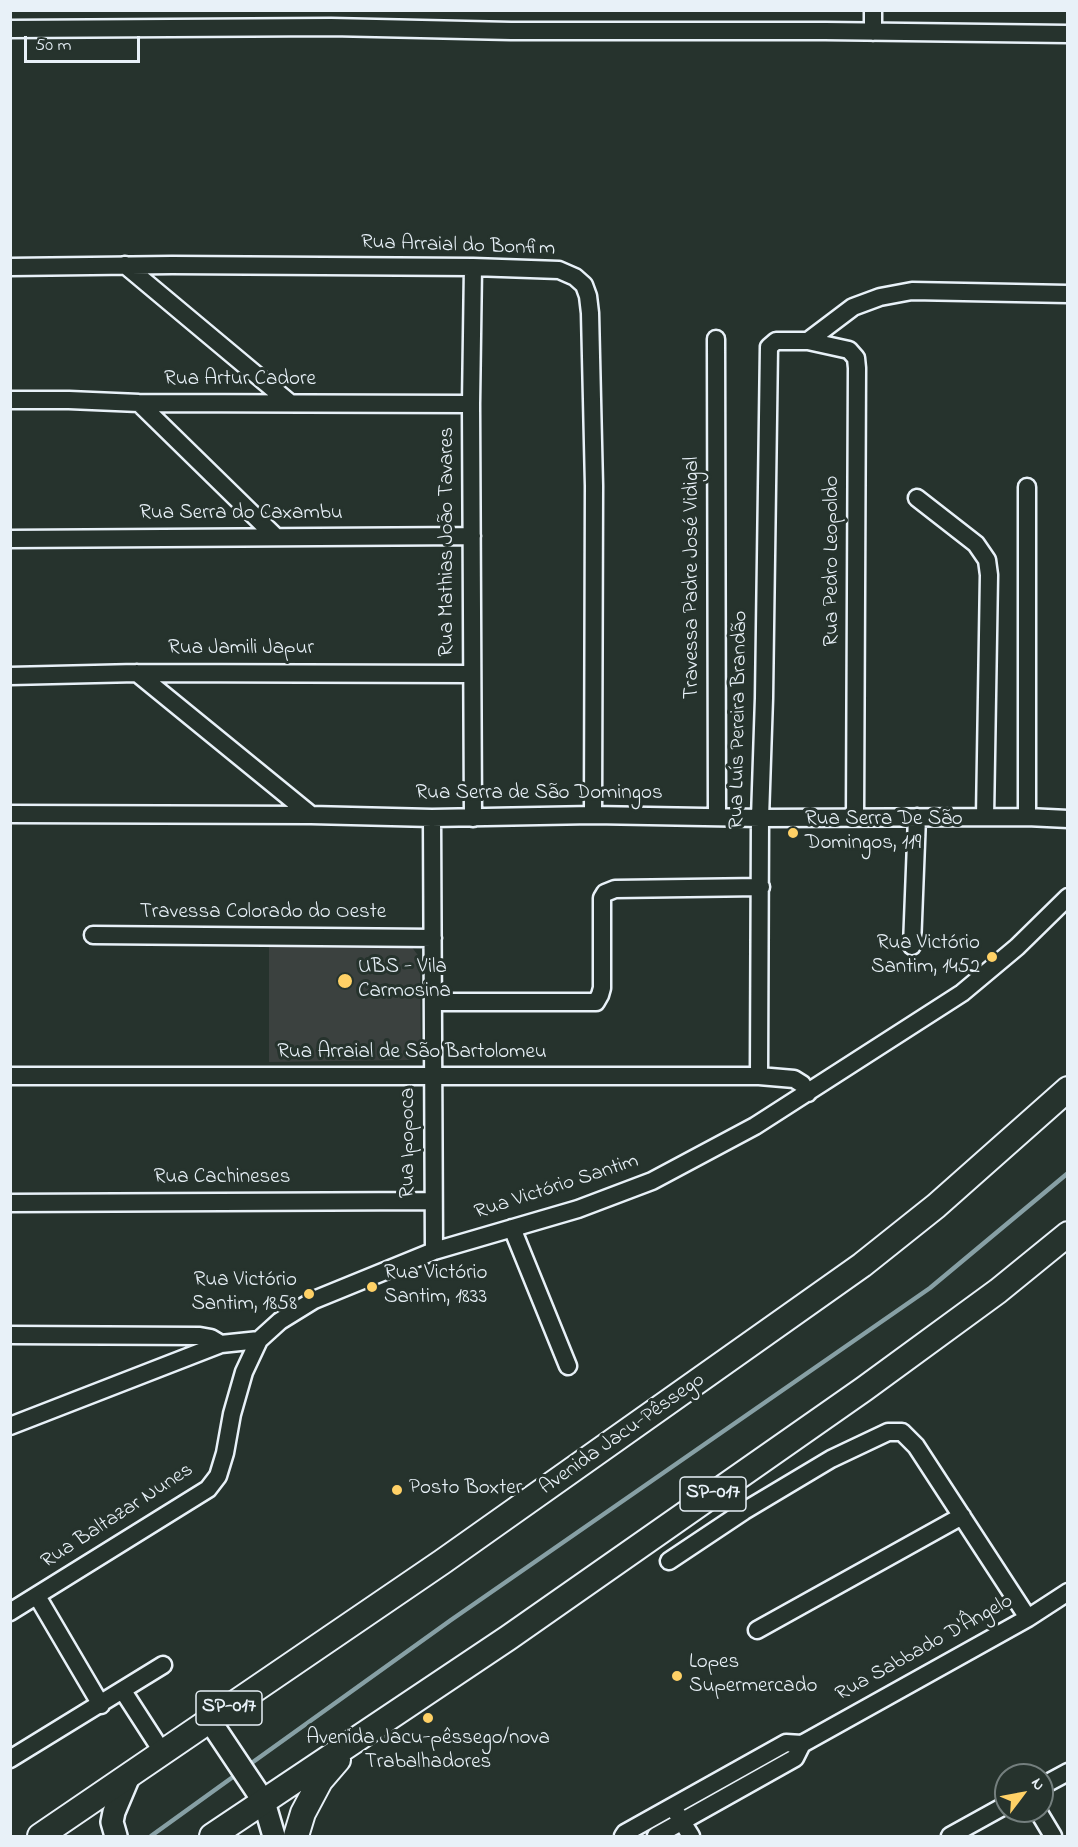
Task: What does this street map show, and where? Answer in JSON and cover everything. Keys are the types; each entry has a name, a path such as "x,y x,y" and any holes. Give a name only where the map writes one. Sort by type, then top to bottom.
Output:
{"highway":[{"name":"Avenida Jacu-Pêssego","path":"40,1836 462,1548 862,1265 936,1206 1068,1089"},
{"name":"SP-017","path":"212,1836 508,1638 864,1389 998,1291 1068,1234"},
{"path":"296,1836 303,1813 320,1781 351,1744"}],"main road":[{"path":"210,1721 264,1802 274,1836"},
{"path":"115,1836 112,1822 114,1812 130,1774"}],"street":[{"path":"873,10 873,32"},
{"path":"10,29 331,19 511,31 1068,34"},
{"path":"125,265 290,403"},
{"name":"Rua Arraial do Bonfim","path":"10,267 125,265 473,267 559,270 575,277 584,285 588,296 594,486 593,816"},
{"name":"Rua Mathias João Tavares","path":"473,267 471,404 473,818"},
{"path":"808,341 853,307 880,297 912,291 1068,294"},
{"name":"Travessa Padre José Vidigal","path":"716,339 717,817"},
{"name":"Rua Luís Pereira Brandão","path":"759,1077 760,818 764,698 767,364 769,347 776,341 808,341"},
{"name":"Rua Pedro Leopoldo","path":"808,341 849,350 856,358 857,368 855,817"},
{"name":"Rua Artur Cadore","path":"10,400 139,403 471,404"},
{"path":"139,403 276,537"},
{"path":"1027,487 1027,817"},
{"path":"917,498 976,544 987,560 989,575 986,818"},
{"name":"Rua Serra do Caxambu","path":"10,539 472,536"},
{"path":"137,673 311,815"},
{"name":"Rua Jamili Japur","path":"10,676 137,673 471,674"},
{"name":"Rua Serra de São Domingos","path":"10,814 311,815 432,818 593,816 1068,819"},
{"path":"912,946 917,817"},
{"name":"Rua Ipopoca","path":"432,818 434,1251"},
{"path":"434,1002 596,1002 602,988 602,898 605,893 615,889 761,887"},
{"name":"Rua Victório Santim","path":"259,1340 280,1321 314,1300 434,1251 578,1209 652,1181 755,1126 966,990 1017,947 1068,897"},
{"name":"Travessa Colorado do Oeste","path":"93,935 433,938"},
{"name":"Rua Arraial de São Bartolomeu","path":"10,1076 759,1077 794,1079 802,1083 808,1093"},
{"name":"Rua Cachineses","path":"10,1203 433,1201"},
{"path":"512,1228 568,1366"},
{"path":"10,1335 200,1336 212,1338 221,1344"},
{"path":"10,1426 221,1344 259,1340"},
{"name":"Rua Baltazar Nunes","path":"10,1612 208,1489 218,1476 244,1372 259,1340"},
{"path":"669,1561 761,1500 831,1459 888,1432 902,1432 910,1438 1028,1618"},
{"path":"758,1630 962,1516"},
{"name":"Rua Sabbado D'Ângelo","path":"623,1836 786,1743 802,1744 1028,1618 1068,1592"},
{"path":"37,1596 101,1705"},
{"path":"10,1759 163,1665"},
{"path":"123,1691 163,1753"},
{"name":"Rua Sabbado D'Ângelo","path":"656,1836 795,1758 802,1744"},
{"path":"1054,1780 1068,1772"},
{"path":"673,1806 691,1836"},
{"path":"950,1836 994,1812"},
{"path":"1045,1823 1053,1836"}],"shaded area":[{"name":"UBS - Vila Carmosina","path":"269,945 411,946 420,958 421,1050 411,1060 269,1062"}],"waterway":[{"path":"246,1767 451,1620 930,1288 1068,1173"},
{"path":"151,1836 237,1774"}],"place":[{"name":"Rua Serra De São Domingos, 119","path":"793,833"},
{"name":"Rua Victório Santim, 1452","path":"992,957"},
{"name":"UBS - Vila Carmosina","path":"345,981"},
{"name":"Rua Victório Santim, 1833","path":"372,1287"},
{"name":"Rua Victório Santim, 1858","path":"309,1294"},
{"name":"Posto Boxter","path":"397,1490"},
{"name":"Lopes Supermercado","path":"677,1676"},
{"name":"Avenida Jacu-pêssego/nova Trabalhadores","path":"428,1718"}]}
